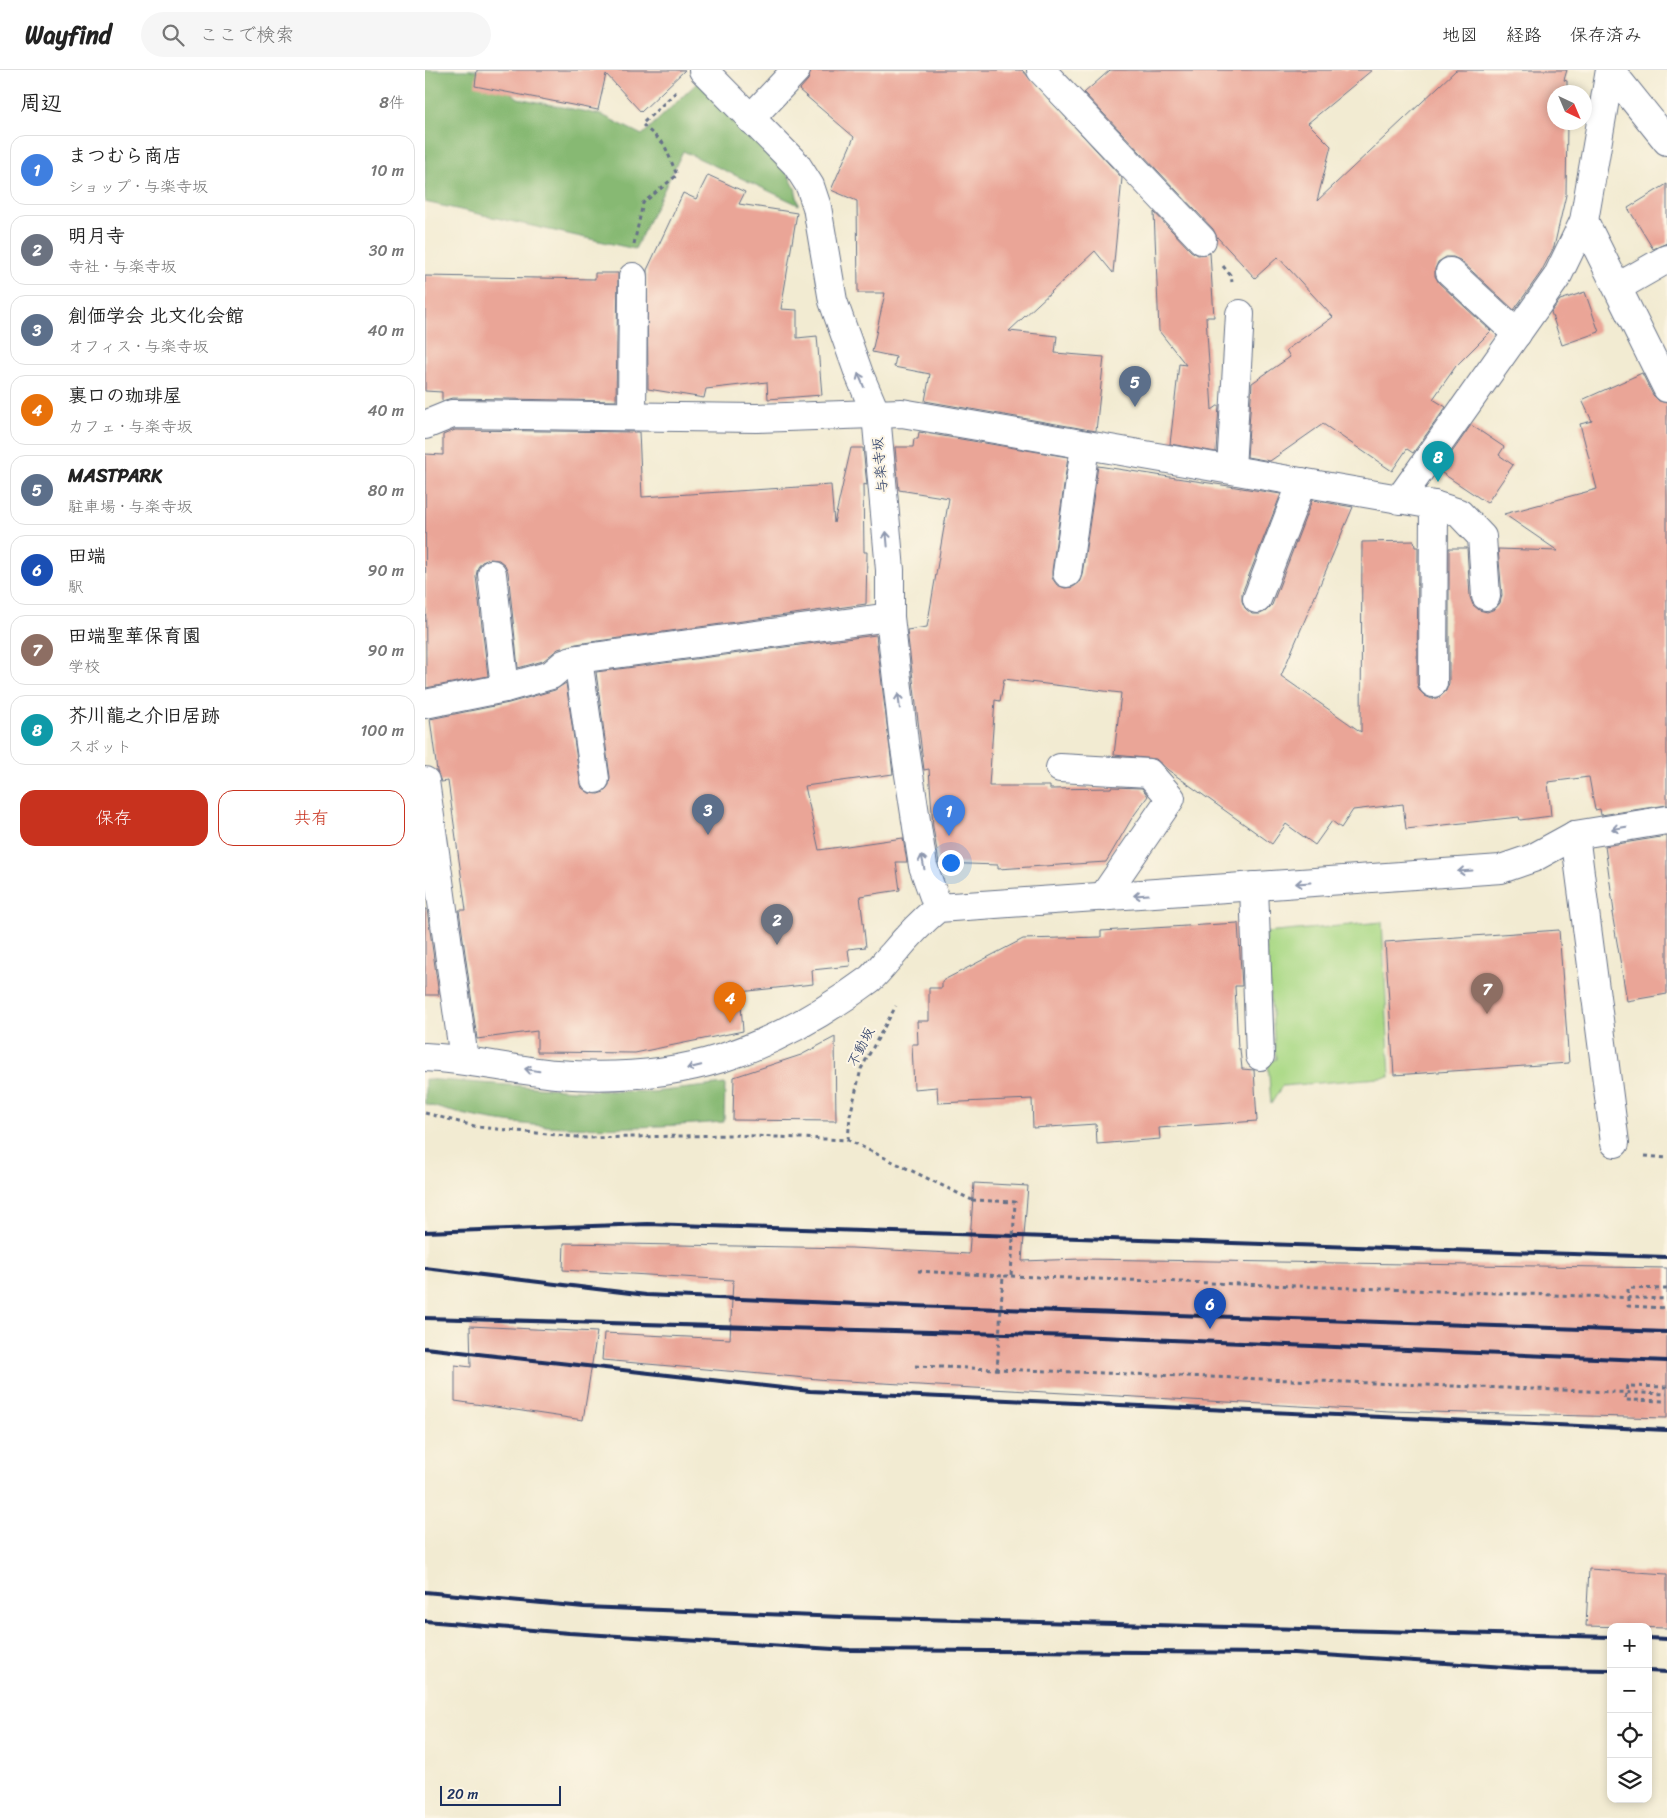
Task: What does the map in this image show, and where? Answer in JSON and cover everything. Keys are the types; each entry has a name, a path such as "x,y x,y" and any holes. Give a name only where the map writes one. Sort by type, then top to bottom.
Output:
{"street":[{"name":"与楽寺坂","path":"703,70 797,164 810,186 817,207 833,301 859,374 876,414 891,617 904,742 923,866 938,908"},
{"path":"750,119 796,70"},
{"path":"1041,70 1202,240"},
{"path":"1399,500 1557,277 1584,221 1610,70 1667,141"},
{"path":"1584,221 1667,388"},
{"path":"1618,287 1667,259"},
{"path":"1450,272 1517,334"},
{"path":"632,416 633,277"},
{"path":"1231,469 1240,314"},
{"path":"425,425 452,414 757,418 902,413 1434,505 1459,513 1482,537 1487,596"},
{"path":"1067,573 1085,446"},
{"path":"1257,599 1302,482"},
{"path":"1433,682 1434,505"},
{"path":"492,574 505,688"},
{"path":"425,704 505,688 551,675 563,664 579,659 891,617"},
{"path":"579,659 595,779"},
{"path":"1060,768 1149,773 1171,798 1103,897"},
{"path":"425,781 464,1059"},
{"path":"425,1057 464,1059 556,1074 648,1075 691,1068 741,1054 825,1011 872,977 920,922 938,908 1501,869 1533,858 1575,835 1667,820"},
{"path":"1575,835 1615,1143"},
{"path":"1254,886 1260,1056"}],"path":[{"path":"634,241 643,203 677,175 664,144 642,124 679,90"},
{"path":"1202,240 1231,276 1240,314"},
{"name":"不動坂","path":"848,1140 850,1116 861,1069 896,1005"},
{"path":"425,1113 478,1127 586,1138 730,1135 848,1140 972,1200 1015,1202 1011,1276"},
{"path":"918,1271 1003,1276 1667,1299"},
{"path":"997,1371 1003,1276"},
{"path":"1667,1289 1628,1288 1627,1298 1628,1306 1667,1308"},
{"path":"915,1366 997,1371 1667,1394"},
{"path":"1667,1387 1627,1386 1625,1400 1667,1401"}],"green space":[{"path":"425,70 483,70 518,98 602,115 642,135 699,81 787,172 795,188 799,205 683,151 635,249 425,202"},
{"path":"1382,922 1390,1077 1282,1086 1271,1104 1268,1061 1276,1059 1265,933"},
{"path":"425,1079 575,1090 653,1092 725,1084 724,1122 611,1128 536,1125 498,1121 461,1114 425,1104"}],"building":[{"path":"477,70 685,70 641,112 606,74 598,110 475,86"},
{"path":"811,70 1022,70 1122,178 1113,273 1095,251 1009,331 1057,336 1055,353 1104,357 1096,431 925,401 930,374 894,367 896,357 872,352 885,293 858,293 857,201 831,190 854,137 799,90 808,80"},
{"path":"1110,70 1372,70 1308,123 1331,146 1317,201 1456,70 1567,70 1564,80 1567,81 1567,85 1547,85 1547,130 1567,130 1566,195 1554,247 1541,272 1514,310 1460,260 1446,257 1438,262 1435,276 1439,283 1491,331 1456,366 1433,399 1446,407 1413,453 1407,449 1392,471 1323,424 1270,461 1247,457 1252,383 1290,357 1286,350 1333,317 1278,257 1255,278 1217,237 1213,229 1084,93"},
{"path":"708,175 745,192 739,204 797,213 781,309 797,310 797,338 817,336 822,395 768,399 767,382 706,389 704,398 648,389 647,270 683,193 696,199"},
{"path":"1667,184 1667,243 1653,249 1628,208"},
{"path":"1154,212 1191,251 1198,255 1210,253 1214,317 1206,317 1212,410 1219,405 1216,452 1170,444 1179,364 1186,365 1159,331"},
{"path":"595,273 618,273 616,401 452,398 442,401 442,392 425,391 425,276 595,279"},
{"path":"1585,292 1599,332 1562,345 1551,312 1560,300"},
{"path":"1642,373 1653,395 1659,401 1667,403 1667,805 1601,815 1600,809 1595,810 1589,777 1548,782 1551,816 1520,820 1519,817 1406,829 1403,804 1353,810 1341,828 1332,821 1315,845 1286,824 1272,844 1168,770 1156,759 1114,755 1121,693 1004,679 1000,701 995,700 989,786 1050,786 1050,789 1142,788 1148,796 1132,818 1106,862 998,869 998,865 939,863 933,827 929,769 924,770 907,630 927,627 949,498 899,490 895,447 913,447 914,439 918,439 919,432 1068,457 1052,571 1052,578 1057,585 1065,588 1073,587 1079,583 1082,575 1098,466 1281,494 1242,593 1242,601 1245,608 1252,614 1260,614 1272,605 1312,500 1353,507 1281,676 1361,732 1362,542 1414,541 1415,547 1418,547 1417,683 1419,690 1425,696 1432,699 1440,697 1446,691 1449,683 1449,548 1467,548 1470,597 1473,605 1479,610 1487,612 1495,609 1500,603 1502,595 1498,549 1558,551 1504,514 1597,489 1580,424 1592,421 1582,400"},
{"path":"1471,425 1504,447 1499,455 1513,465 1487,503 1439,471"},
{"path":"455,430 639,432 642,497 831,485 834,523 851,448 863,448 867,485 863,484 864,552 867,552 866,604 576,644 558,649 543,661 518,668 508,572 505,565 499,560 490,559 482,562 478,567 476,576 488,676 426,688 425,454 443,455 443,435"},
{"path":"876,635 893,774 805,786 819,850 903,838 907,862 896,862 900,890 860,896 866,947 848,949 850,966 812,970 813,984 740,992 743,1031 635,1053 537,1052 537,1031 477,1039 459,910 466,910 448,781 441,782 437,771 430,719 509,703 555,690 566,683 582,788 589,793 598,794 604,792 609,785 610,777 596,672"},
{"path":"1667,836 1667,994 1627,1001 1612,913 1614,912 1605,846"},
{"path":"425,909 427,909 439,995 425,995"},
{"path":"1238,923 1242,986 1235,986 1238,1049 1240,1049 1242,1069 1254,1070 1257,1121 1159,1128 1160,1139 1097,1144 1096,1124 1033,1128 1032,1099 938,1103 937,1087 914,1089 912,1044 918,1044 917,1021 929,1021 929,988 942,988 942,981 1023,939 1101,937 1101,931"},
{"path":"1559,930 1569,1063 1394,1075 1385,942"},
{"path":"835,1037 836,1121 733,1120 734,1077 801,1055"},
{"path":"974,1183 1028,1186 1022,1261 1082,1259 1667,1268 1667,1418 1389,1411 829,1380 602,1360 604,1333 730,1339 733,1280 563,1270 564,1243 852,1248 969,1254"},
{"path":"470,1326 597,1332 583,1420 455,1401 455,1365 471,1367"},
{"path":"1589,1569 1667,1574 1667,1628 1652,1628 1652,1623 1607,1623 1607,1627 1586,1626"}],"railway":[{"path":"425,1232 648,1224 1667,1257"},
{"path":"425,1268 646,1295 1667,1332"},
{"path":"425,1318 1077,1336 1667,1361"},
{"path":"425,1348 810,1391 1667,1430"},
{"path":"425,1592 584,1607 843,1617 1607,1637"},
{"path":"425,1621 569,1633 850,1650 1294,1653 1537,1669 1607,1670"},
{"path":"1652,1638 1667,1639"},
{"path":"1652,1671 1667,1672"}],"place":[{"name":"MASTPARK","path":"1135,407"},
{"name":"芥川龍之介旧居跡","path":"1438,482"},
{"name":"創価学会 北文化会館","path":"708,835"},
{"name":"まつむら商店","path":"949,836"},
{"name":"明月寺","path":"777,945"},
{"name":"田端聖華保育園","path":"1487,1014"},
{"name":"裏口の珈琲屋","path":"730,1023"},
{"name":"田端","path":"1210,1329"}]}
